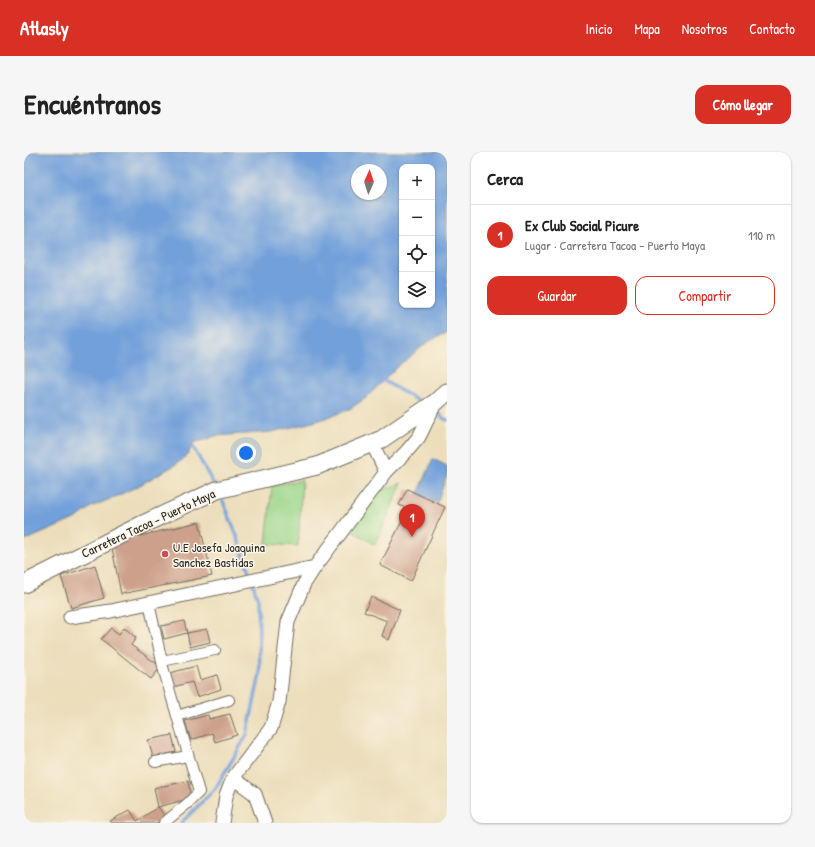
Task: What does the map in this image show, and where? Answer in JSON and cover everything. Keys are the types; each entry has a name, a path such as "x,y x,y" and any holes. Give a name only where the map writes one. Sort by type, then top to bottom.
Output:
{"street":[{"name":"Carretera Tacoa - Puerto Maya","path":"24,584 135,528 217,490 317,466 382,439 441,397"},
{"path":"222,823 226,796 233,778 271,728 279,702 288,622 304,584 386,472 419,437 441,397"},
{"path":"372,443 386,472"},
{"path":"70,617 111,611 315,567"},
{"path":"149,603 162,661 198,792 188,803 164,823"},
{"path":"162,661 215,650"},
{"path":"177,716 229,700"},
{"path":"155,762 188,756"},
{"path":"233,778 255,794 265,823"}],"green space":[{"path":"302,480 298,546 266,544 272,486"},
{"path":"402,483 375,545 350,529 378,491"}],"water":[{"path":"24,152 447,152 447,332 428,342 398,366 366,398 348,410 317,421 272,432 215,436 195,442 192,445 188,455 175,465 140,485 91,507 77,518 24,541"},
{"path":"433,459 447,466 447,475 437,503 418,494"}],"building":[{"path":"407,489 445,507 411,581 380,565 408,509 399,505"},
{"path":"199,522 212,576 121,594 111,543"},
{"path":"95,565 104,598 71,608 61,576"},
{"path":"371,597 400,610 389,640 382,636 387,621 364,612"},
{"path":"184,621 187,633 164,639 161,626"},
{"path":"124,627 136,638 131,645 161,667 151,679 101,639 111,628 119,634"},
{"path":"207,629 210,642 190,647 187,633"},
{"path":"196,666 200,680 217,675 221,689 197,697 192,682 173,687 170,673"},
{"path":"230,714 237,735 215,742 212,733 191,740 185,721 208,715 209,719"},
{"path":"172,735 176,752 153,757 148,740"},
{"path":"188,781 191,798 158,807 154,788"},
{"path":"158,807 166,818 158,823 112,823 110,821 130,810 137,821"}],"waterway":[{"path":"384,381 424,403"},
{"path":"436,410 443,418 447,420"},
{"path":"192,445 214,485"},
{"path":"223,501 251,578"},
{"path":"181,823 215,789 247,735 260,674 258,600 253,584"}],"place":[{"name":"Ex Club Social Picure","path":"412,537"},
{"name":"U.E Josefa Joaquina Sanchez Bastidas","path":"165,554"}]}
